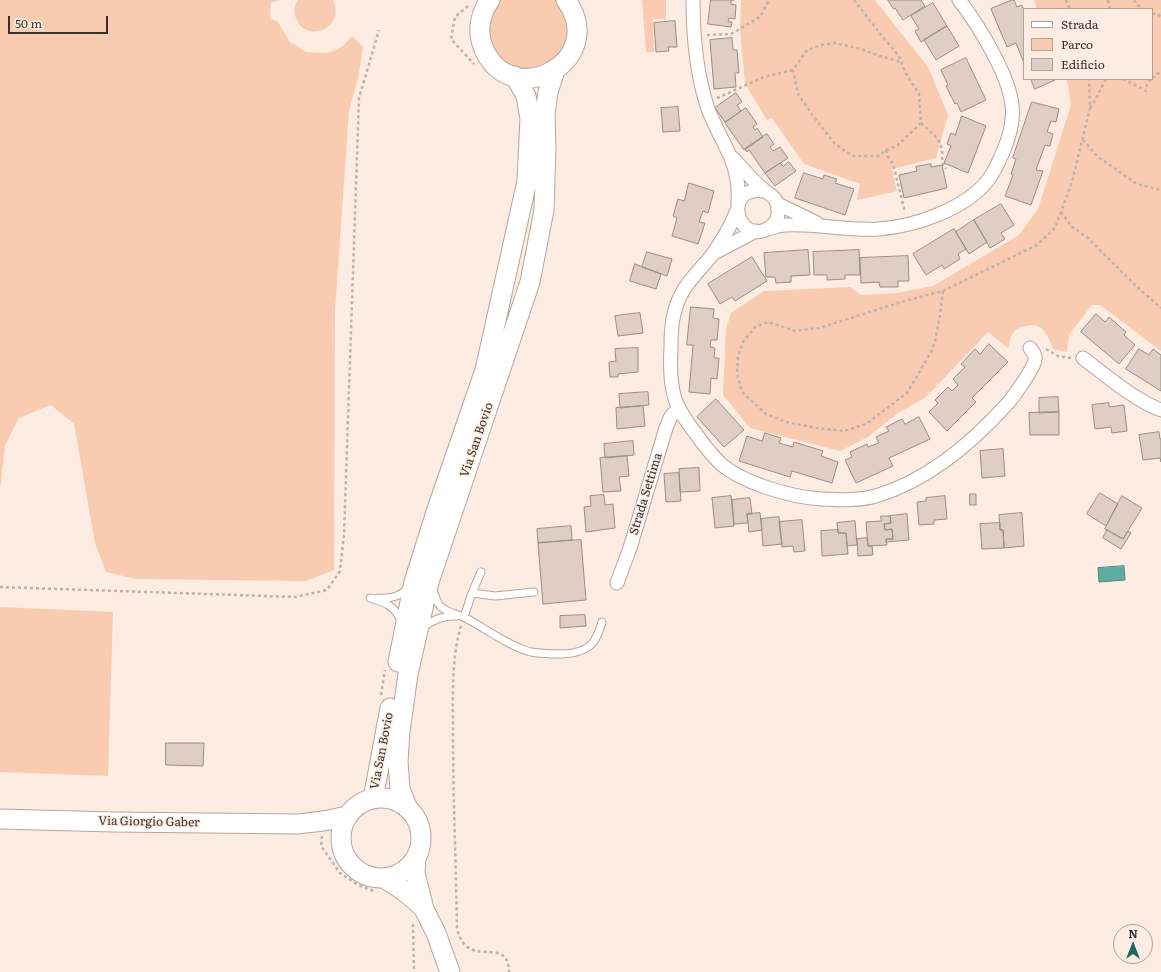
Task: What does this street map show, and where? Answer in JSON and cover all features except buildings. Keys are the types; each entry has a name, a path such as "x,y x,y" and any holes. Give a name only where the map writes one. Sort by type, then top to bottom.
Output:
{"main road":[{"name":"Via San Bovio","path":"490,0 483,13 481,22 481,41 485,50 492,61 502,70 515,76 532,78 543,76 555,70 566,61 571,53 577,28 574,15 566,0"},
{"name":"Via San Bovio","path":"421,582 530,282 544,210 546,148 545,114 548,92 555,70"},
{"name":"Via San Bovio","path":"373,799 437,509 485,370 527,181 530,118 526,96 515,76"},
{"name":"Via San Bovio","path":"411,631 408,674 400,731 398,762 400,789 408,809 418,823 420,831 421,840 416,857"},
{"name":"Via San Bovio","path":"341,843 342,827 349,815 361,804 373,799 385,799 394,801 408,809"},
{"name":"Via Giorgio Gaber","path":"0,819 297,824 338,819 349,815"},
{"name":"Via Giorgio Gaber","path":"297,824 322,833 341,843"},
{"path":"341,843 345,856 350,864 357,870 381,885 398,886 413,897 417,914 436,933 450,972"},
{"path":"381,885 407,868 416,857"},
{"path":"416,857 417,914"}],"street":[{"path":"693,0 693,36 698,72 706,103 736,171 739,188 738,216 744,226 761,230 784,225 820,225 879,229 908,224 934,216 955,206 971,196 990,178 1006,146 1010,132 1012,116 1010,92 987,42 973,18 959,0"},
{"path":"712,254 772,226 778,216 778,204 775,199 764,191 730,155"},
{"path":"764,191 752,191 746,194 738,207 732,223 712,254 690,280 680,296 674,315 670,361 675,400 684,418 720,463 739,476 773,490 807,498 849,500 878,496 908,483 937,466 967,444 1017,393 1036,361 1034,353 1030,348"},
{"path":"778,204 820,225"},
{"path":"1085,358 1121,387 1154,408 1161,410"},
{"name":"Strada Settima","path":"617,582 630,548 666,428 671,416 679,408"}],"lane":[{"path":"464,617 472,592 481,572"},
{"path":"464,617 441,617 411,631 394,608 384,602 370,598 393,597 421,582 440,606 451,613 464,617 502,640 530,652 551,654 575,653 590,646 598,636 602,622"},
{"path":"472,592 495,596 534,592"}],"path":[{"path":"693,36 731,34 760,17 769,0"},
{"path":"854,0 899,56 905,72 919,94 921,123 939,140 943,152 942,163 946,169"},
{"path":"1134,0 1137,5 1142,8"},
{"path":"469,4 455,17 451,39 479,69"},
{"path":"0,587 295,597 327,590 340,571 344,535 359,98 379,30"},
{"path":"706,103 764,77 793,70 807,50 822,45 835,43 901,62"},
{"path":"793,70 798,94 813,116 834,144 853,156 879,156 886,150 898,146 921,123"},
{"path":"1153,78 1161,72"},
{"path":"943,291 935,341 931,352 907,393 866,424 844,431 816,428 786,422 766,414 742,392 737,374 738,356 743,342 755,327 768,322 795,331 818,328 908,300 943,291 1037,245 1055,228 1072,182 1090,108 1089,80"},
{"path":"1090,108 1097,98 1105,80"},
{"path":"1125,80 1146,91 1147,84 1151,80"},
{"path":"1082,139 1098,157 1137,184 1161,190"},
{"path":"886,150 888,157 893,164 908,224"},
{"path":"1061,212 1072,227 1088,238 1137,287 1161,308"},
{"path":"1030,348 1048,350 1058,356 1085,358"},
{"path":"464,617 459,633 453,676 457,929 459,938 468,949 479,953 497,953 502,955 506,959 509,972"},
{"path":"379,701 386,664"},
{"path":"322,833 321,846 340,873 358,885 381,885"},
{"path":"414,972 413,924 417,914"}],"green space":[{"path":"0,0 280,0 271,3 270,18 278,22 290,42 306,52 328,53 343,46 352,36 363,47 358,79 349,110 335,311 334,570 306,581 136,579 106,572 95,543 74,424 51,405 19,418 5,445 0,490"},
{"path":"298,0 333,0 336,10 330,25 323,30 315,32 308,31 301,26 294,14 294,9"},
{"path":"500,0 557,0 569,24 565,50 545,68 518,70 506,64 489,43 489,16"},
{"path":"642,0 666,0 666,19 653,19 654,52 646,52"},
{"path":"741,0 875,0 928,67 948,115 936,158 892,169 897,191 858,200 860,184 804,164 772,118 767,120 745,84 740,29"},
{"path":"1034,0 1161,0 1161,351 1100,305 1092,305 1069,335 1067,352 1053,349 1047,335 1041,328 1036,326 1032,325 1020,327 1016,330 1011,336 1008,348 988,332 926,397 898,413 868,437 840,451 750,428 723,395 726,329 731,313 764,291 850,287 861,295 897,293 933,286 1019,235 1038,209 1071,105 1066,80 1153,80 1153,8 1037,8"},
{"path":"0,607 113,612 108,776 0,772"}],"water":[{"path":"1124,566 1125,580 1099,582 1098,568"}]}
